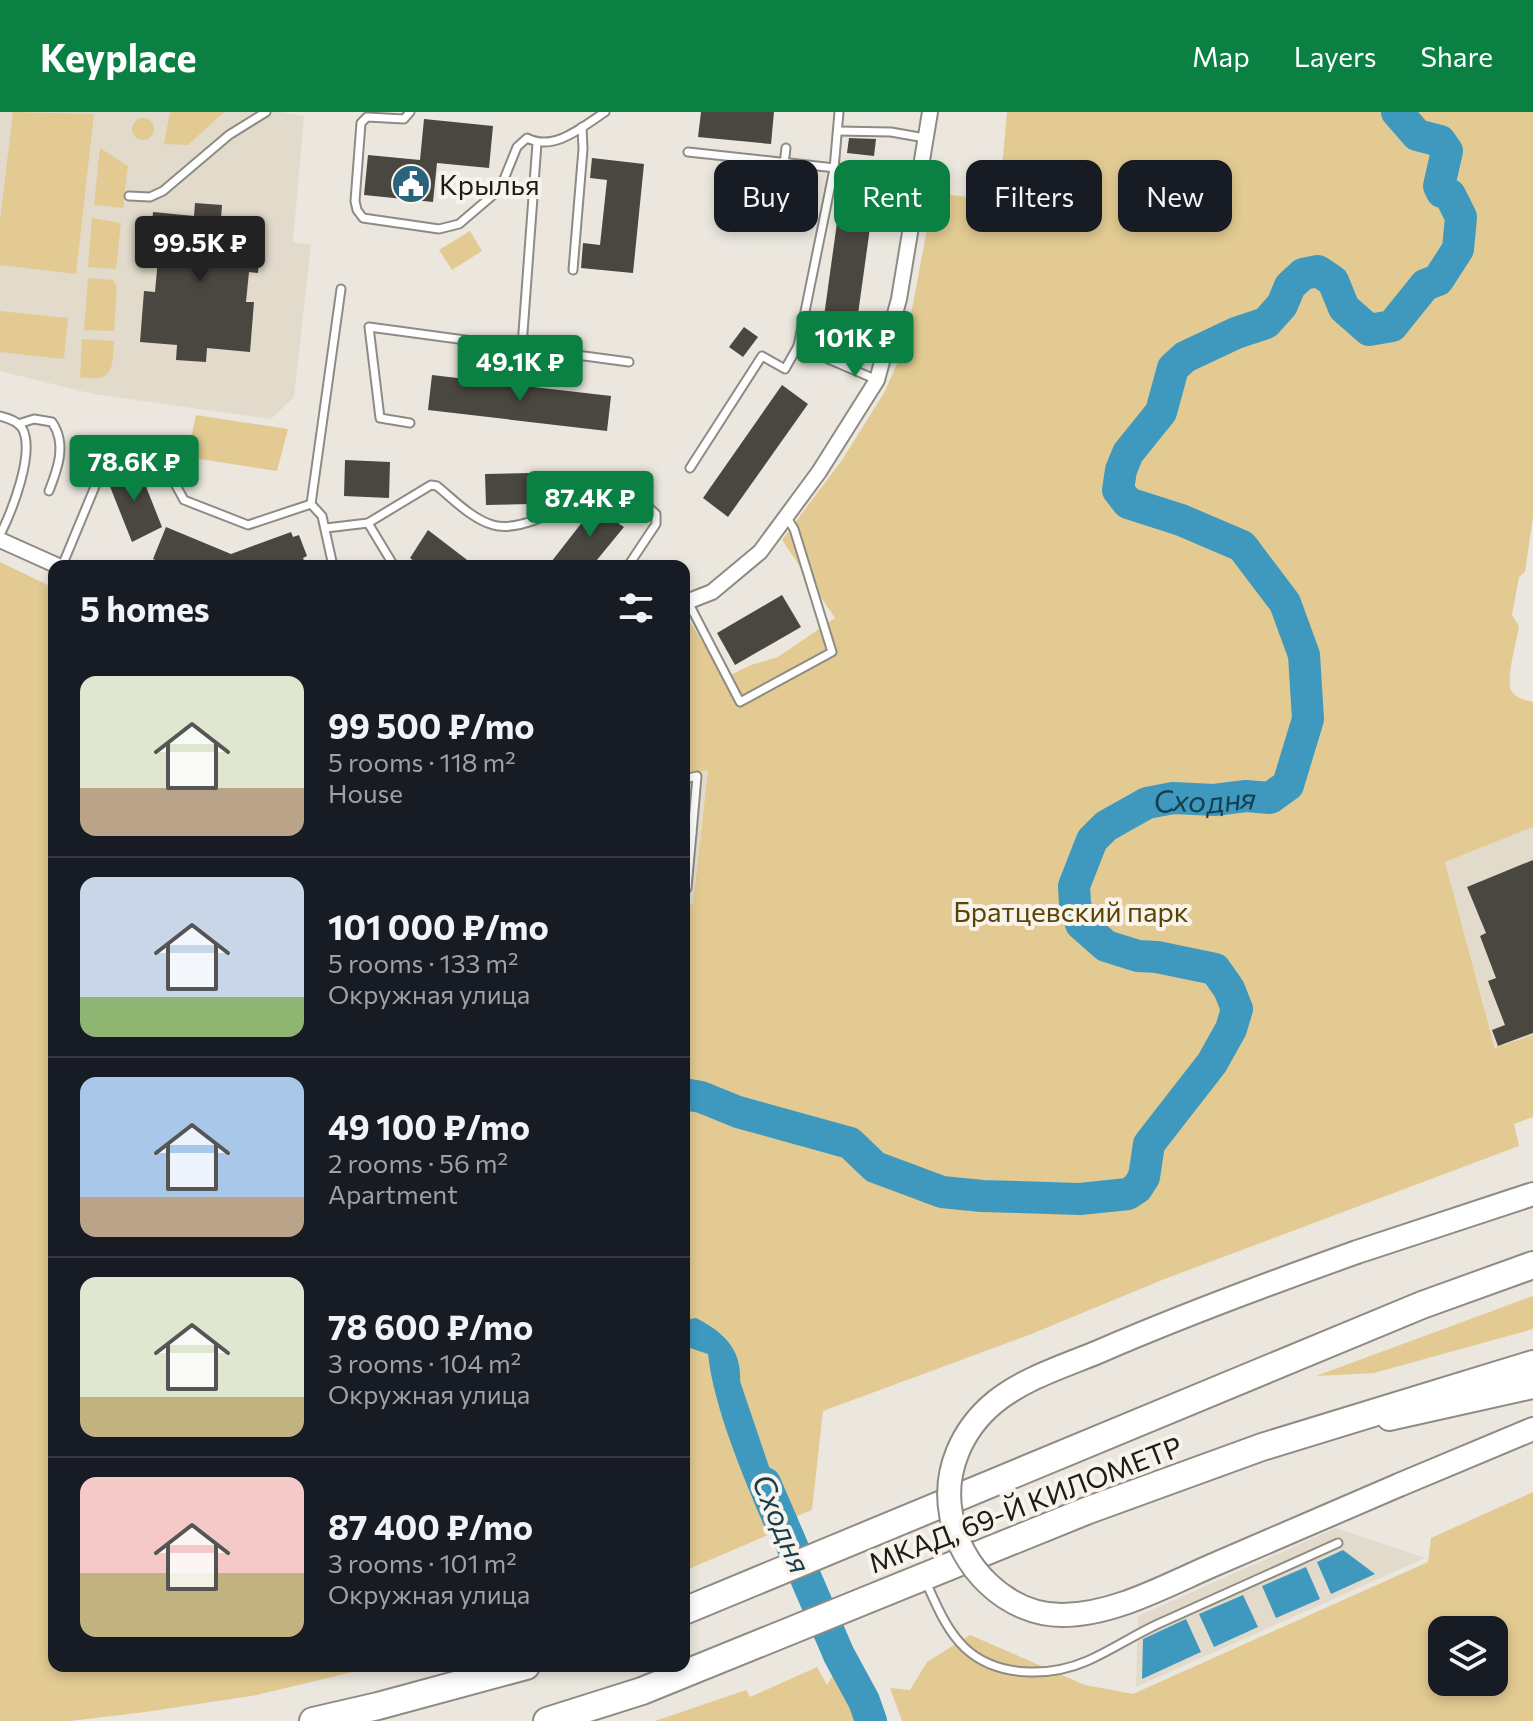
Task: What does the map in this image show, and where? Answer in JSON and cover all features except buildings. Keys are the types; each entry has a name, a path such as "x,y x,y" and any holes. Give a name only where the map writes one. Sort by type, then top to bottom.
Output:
{"highway":[{"name":"МКАД, 69-Й КИЛОМЕТР","path":"690,1608 1422,1305 1533,1265"},
{"name":"МКАД, 69-Й КИЛОМЕТР","path":"547,1721 642,1691 1086,1511 1262,1447 1533,1364"},
{"path":"313,1721 504,1672"}],"main road":[{"path":"1533,1194 1357,1252 1152,1328 1008,1393 982,1415 961,1443 950,1477 950,1513 965,1555 994,1589 1017,1603 1043,1613 1079,1614 1114,1606 1167,1585 1533,1429"},
{"path":"1422,1305 1533,1253"},
{"path":"1262,1447 1533,1387"}],"street":[{"path":"921,160 930,112"},
{"path":"690,600 712,592 760,552 819,472 877,380 899,299 909,232"},
{"path":"0,537 48,560"}],"lane":[{"path":"129,196 150,197 163,191 229,135 266,112"},
{"path":"410,112 404,119 367,117 361,123 355,191 357,210 363,218 439,229 452,227 500,189 521,142 527,138 537,143 550,143 605,112"},
{"path":"835,160 839,112"},
{"path":"573,270 582,127"},
{"path":"838,131 878,131 925,138"},
{"path":"522,346 537,143"},
{"path":"784,160 786,148"},
{"path":"688,152 752,160"},
{"path":"690,468 762,356 785,369 798,346 834,169 818,167"},
{"path":"311,504 341,289"},
{"path":"410,423 380,418 369,327 629,362"},
{"path":"798,346 877,380"},
{"path":"0,416 18,424 25,436 22,479 0,537"},
{"path":"18,424 34,419 52,422 60,434 56,471 49,491"},
{"path":"63,560 106,460 120,454 160,461 184,500 248,525 311,504"},
{"path":"326,528 346,530 368,523 431,485 437,486 478,519 496,526 514,526 556,512 604,486 614,485 656,514 656,524 632,560"},
{"path":"311,504 322,516 332,560"},
{"path":"690,609 740,702 832,652 794,529 787,518"},
{"path":"368,523 390,560"},
{"path":"690,778 697,776 690,821"},
{"path":"924,1576 943,1619 966,1649 992,1664 1023,1672 1056,1671 1088,1660 1138,1633 1338,1543"}],"shaded area":[{"path":"0,112 281,112 304,116 293,242 311,245 294,397 271,419 93,394 0,371"},
{"path":"708,770 693,904 690,905 690,774"},
{"path":"1533,827 1533,1035 1496,1049 1445,862"},
{"path":"1336,1528 1425,1558 1136,1687 1138,1616"}],"green space":[{"path":"13,112 94,114 76,274 0,265 0,220"},
{"path":"170,112 224,112 188,145 164,144"},
{"name":"Братцевский парк","path":"1007,112 1533,112 1533,517 1525,572 1519,577 1512,615 1519,626 1510,684 1515,695 1533,702 1533,827 1445,862 1495,1048 1533,1035 1533,1117 1514,1124 1519,1146 823,1411 812,1510 787,1520 768,1535 690,1568 690,905 693,904 708,770 690,774 690,624 724,678 778,657 835,618 782,540 842,460 884,393 905,346 926,232 950,232 950,195 966,197 966,232 1102,232 1102,160 1002,160"},
{"path":"139,118 147,118 154,129 147,140 139,140 132,133 132,125"},
{"path":"100,148 128,166 123,208 94,205"},
{"path":"92,218 121,223 116,269 88,267"},
{"path":"470,231 482,251 452,270 439,250"},
{"path":"88,278 113,280 117,286 114,331 84,330"},
{"path":"0,311 68,318 64,359 0,352"},
{"path":"82,339 114,341 111,367 105,376 80,377"},
{"path":"196,415 288,429 277,471 187,457"},
{"path":"0,562 48,585 48,1672 352,1672 257,1695 145,1712 70,1721 0,1721"},
{"path":"1533,1296 1533,1329 1374,1373 1316,1376"},
{"path":"1533,1492 1533,1721 902,1721 890,1688 910,1690 927,1662 970,1635 1085,1685 1133,1694 1428,1562 1431,1538"},
{"path":"831,1659 856,1697 866,1721 655,1721 746,1690 750,1697 817,1667 827,1685 833,1675"}],"water":[{"path":"696,1318 715,1329 729,1343 738,1360 740,1381 787,1520 768,1535 724,1422 708,1354 690,1348 690,1319"},
{"path":"1343,1550 1375,1574 1331,1594 1317,1562"},
{"path":"1306,1567 1320,1599 1276,1618 1262,1586"},
{"path":"1243,1595 1258,1627 1214,1647 1199,1614"},
{"path":"1186,1619 1201,1652 1142,1679 1143,1639"},
{"path":"847,1652 884,1721 866,1721 856,1697 831,1659"}],"waterway":[{"name":"Сходня","path":"690,1095 738,1112 850,1143 875,1167 942,1192 1080,1199 1128,1194 1137,1188 1144,1177 1149,1144 1212,1063 1231,1029 1237,1009 1229,989 1215,969 1138,956 1106,946 1081,924 1074,886 1092,840 1106,826 1147,803 1173,798 1270,798 1288,785 1308,719 1304,655 1285,603 1242,546 1181,520 1128,503 1118,490 1121,470 1128,453 1161,412 1173,368 1185,357 1266,323 1282,305 1290,286 1303,274 1318,271 1333,281 1344,308 1369,330 1392,326 1425,285 1438,280 1458,249 1461,217 1450,195 1442,192 1439,186 1447,151 1440,141 1417,135 1397,112"},
{"name":"Сходня","path":"765,1483 871,1721"}],"place":[{"name":"Крылья","path":"411,184"}]}
